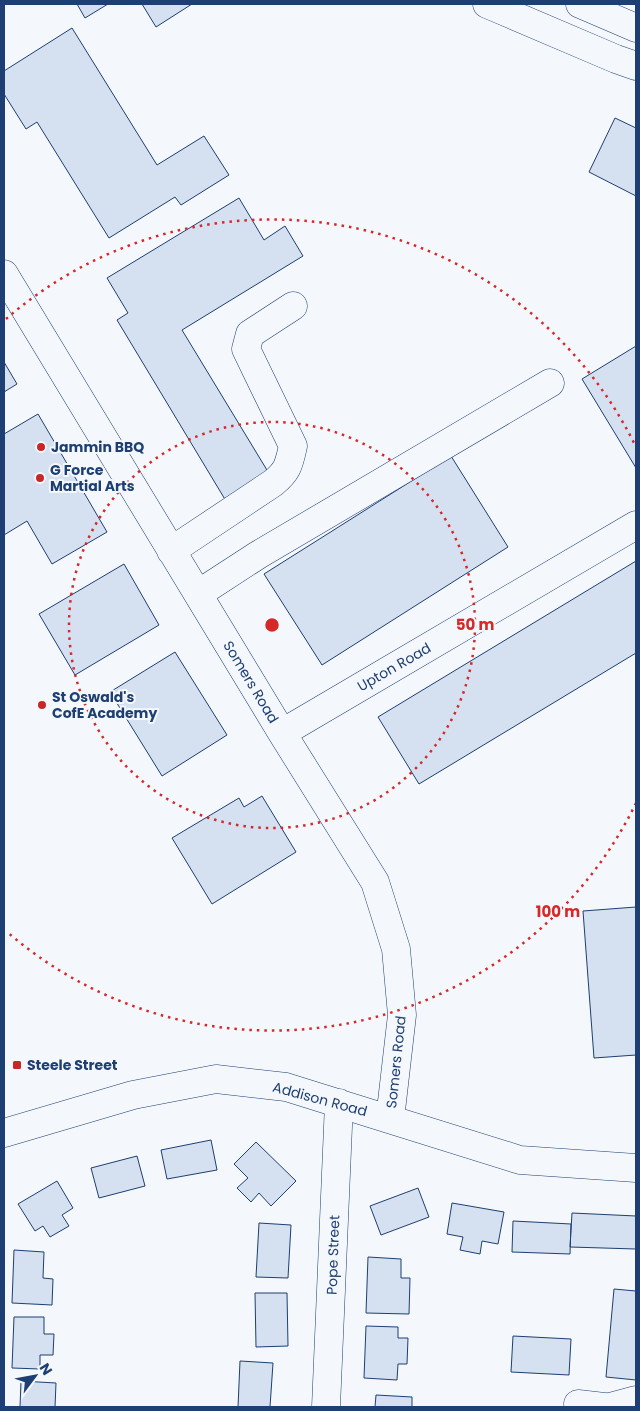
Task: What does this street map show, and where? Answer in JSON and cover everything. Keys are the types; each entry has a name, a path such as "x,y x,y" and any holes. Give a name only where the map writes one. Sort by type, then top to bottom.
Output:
{"main road":[{"path":"487,4 636,66"},
{"path":"580,4 636,28"},
{"path":"616,4 636,9"},
{"name":"Somers Road","path":"4,274 282,733 375,882 396,949 402,1015 390,1119"},
{"path":"172,550 283,475 289,462 292,446 246,349 250,334 293,306"},
{"path":"198,594 258,555 550,383"},
{"name":"Upton Road","path":"282,733 636,525"},
{"name":"Addison Road","path":"4,1133 133,1095 216,1079 286,1088 520,1160 636,1168"},
{"name":"Pope Street","path":"326,1407 339,1103"},
{"path":"610,1407 636,1400"}],"building":[{"path":"77,4 108,4 85,18"},
{"path":"142,4 192,4 156,27"},
{"path":"72,28 157,165 204,136 229,175 181,205 175,197 109,238 37,122 26,129 4,94 4,71"},
{"path":"615,118 636,128 636,196 589,172"},
{"path":"239,198 264,240 285,226 303,256 182,330 270,475 226,501 117,320 128,313 107,278"},
{"path":"636,346 636,468 582,379"},
{"path":"4,362 17,384 4,392"},
{"name":"G Force Martial Arts","path":"38,414 107,532 52,564 27,521 4,535 4,434"},
{"path":"451,456 508,547 322,665 264,574"},
{"path":"636,561 636,653 419,784 378,717"},
{"path":"124,564 159,625 75,675 39,614"},
{"path":"175,652 227,735 162,776 110,692"},
{"path":"262,796 296,852 212,904 172,838 239,798 244,807"},
{"path":"636,907 636,1055 594,1058 583,911"},
{"path":"211,1140 217,1170 167,1179 161,1150"},
{"path":"256,1142 296,1181 271,1206 259,1193 251,1202 237,1188 248,1178 234,1164"},
{"path":"137,1156 145,1186 99,1198 91,1168"},
{"path":"57,1181 73,1208 62,1215 69,1226 50,1237 43,1226 35,1231 18,1204"},
{"path":"418,1188 429,1217 381,1235 370,1206"},
{"path":"452,1203 504,1212 498,1244 482,1241 480,1254 460,1250 463,1237 447,1234"},
{"path":"572,1213 636,1216 636,1249 570,1247"},
{"path":"513,1221 571,1224 570,1254 512,1252"},
{"path":"259,1223 291,1225 288,1278 256,1277"},
{"path":"14,1250 44,1252 43,1278 53,1279 52,1305 12,1303"},
{"path":"368,1257 401,1259 401,1278 410,1278 409,1314 366,1313"},
{"path":"614,1289 636,1291 636,1380 606,1377"},
{"path":"255,1293 287,1293 288,1346 256,1347"},
{"path":"14,1317 44,1317 44,1334 54,1334 53,1355 40,1355 40,1369 12,1368"},
{"path":"366,1326 398,1327 398,1338 408,1338 407,1364 398,1364 397,1380 364,1378"},
{"path":"513,1336 571,1339 569,1375 511,1372"},
{"path":"240,1361 273,1363 270,1407 238,1407"},
{"path":"21,1381 56,1383 55,1407 20,1407"},
{"path":"376,1395 412,1397 412,1407 375,1407"}],"place":[{"name":"Jammin BBQ","path":"41,447"},
{"name":"G Force Martial Arts","path":"40,478"},
{"name":"St Oswald's CofE Academy","path":"42,705"},
{"name":"Steele Street","path":"17,1065"}]}
